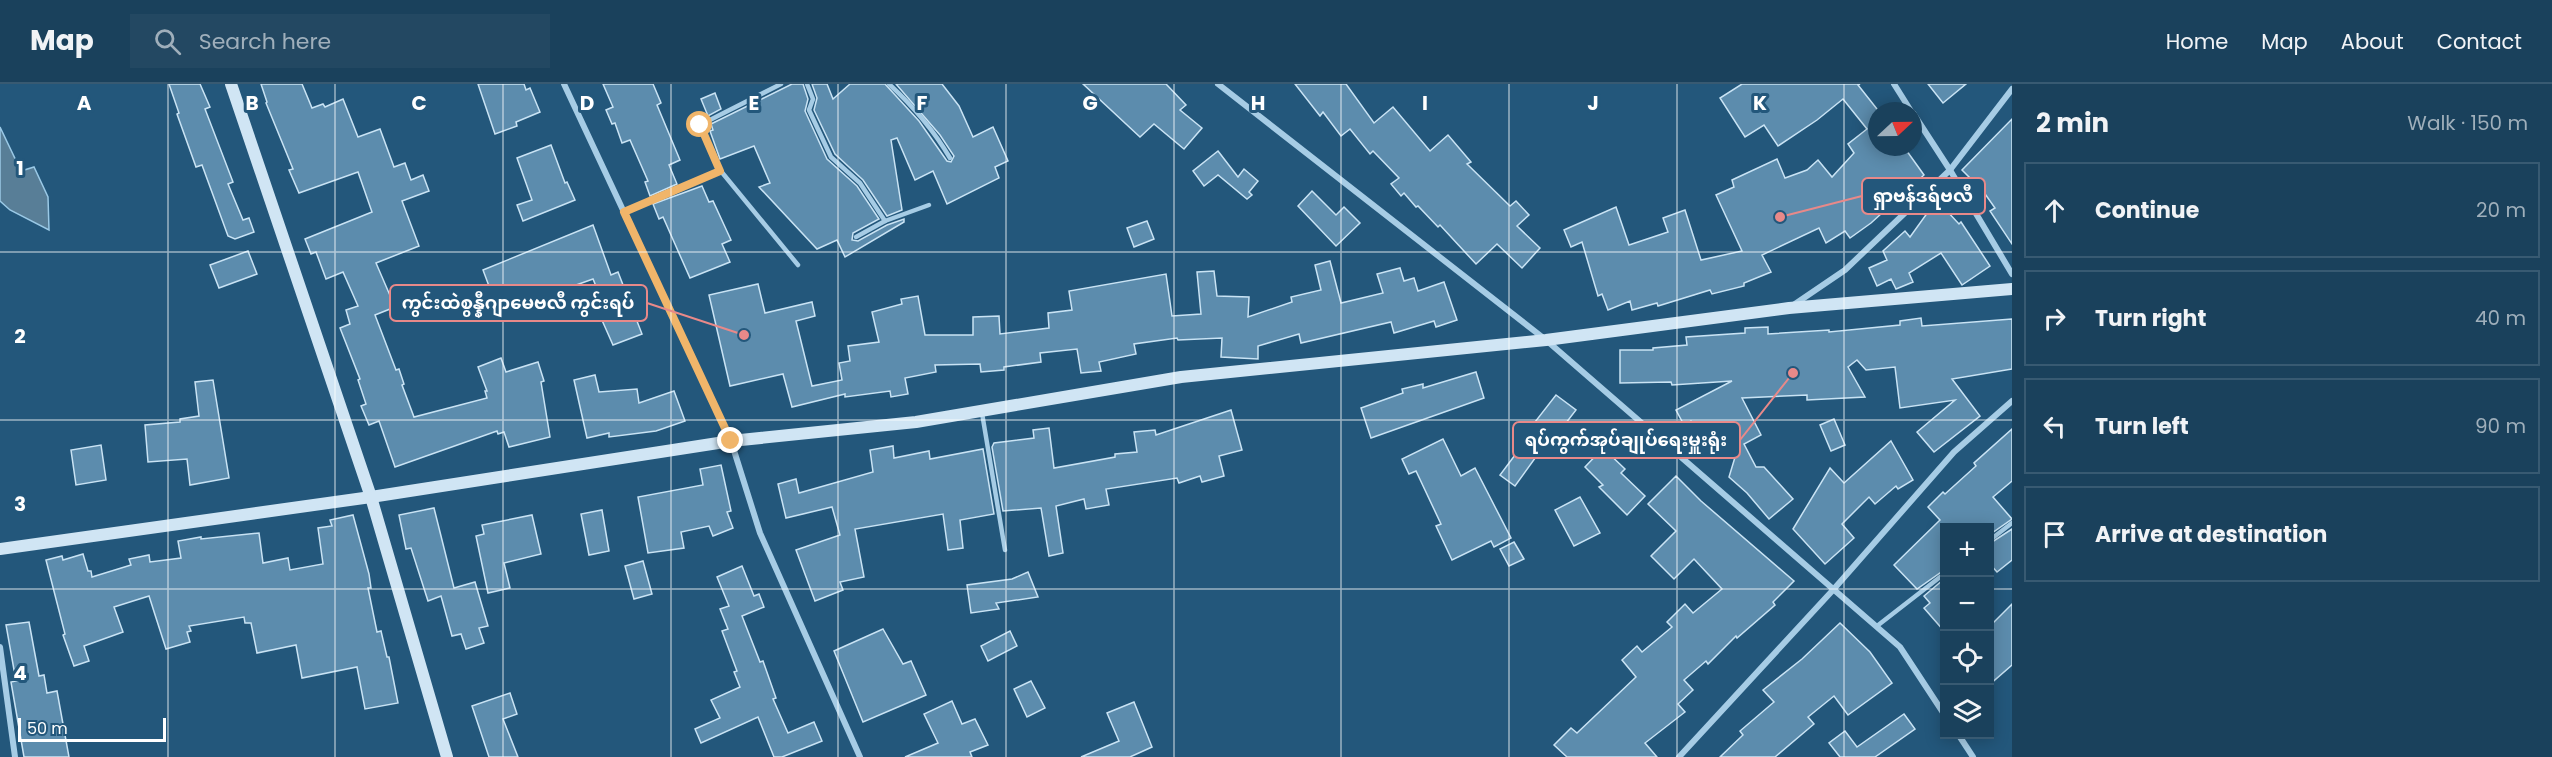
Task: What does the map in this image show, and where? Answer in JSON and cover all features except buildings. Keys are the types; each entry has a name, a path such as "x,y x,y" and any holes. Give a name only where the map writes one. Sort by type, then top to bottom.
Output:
{"main road":[{"path":"231,84 370,497 447,757"},
{"path":"0,549 370,497 731,441 916,422 1181,376 1546,340 1788,308 2012,289"}],"street":[{"path":"564,84 731,441 760,533 860,757"},
{"path":"1218,84 1546,340 1900,646 1940,708"},
{"path":"1894,84 1906,102"},
{"path":"1788,308 1845,270 1950,170 2012,89"},
{"path":"1922,127 2012,274"},
{"path":"1679,757 1833,590 1954,452 2012,401"},
{"path":"0,647 15,757"},
{"path":"0,702 8,700"},
{"path":"1961,739 1973,757"}],"lane":[{"path":"782,84 700,125 720,171 798,265"},
{"path":"807,84 813,99 809,110 831,157 860,183 885,221"},
{"path":"888,84 908,101 935,132 950,158"},
{"path":"624,212 720,171"},
{"path":"856,237 885,221 929,206"},
{"path":"981,411 1005,550"},
{"path":"1994,536 2012,523"},
{"path":"1876,626 1940,577"}],"water":[{"path":"0,127 21,171 34,167 48,197 49,230 10,210 0,201"}],"place":[{"name":"ရှာဗန်ဒရ်ဗလီ","path":"1780,217"},
{"name":"ကွင်းထဲစွန္နီဂျာမေဗလီ ကွင်းရပ်","path":"744,335"},
{"name":"ရပ်ကွက်အုပ်ချုပ်ရေးမှူးရုံး","path":"1793,373"}],"route":[{"path":"700,125 720,171 624,212 731,441"}]}
